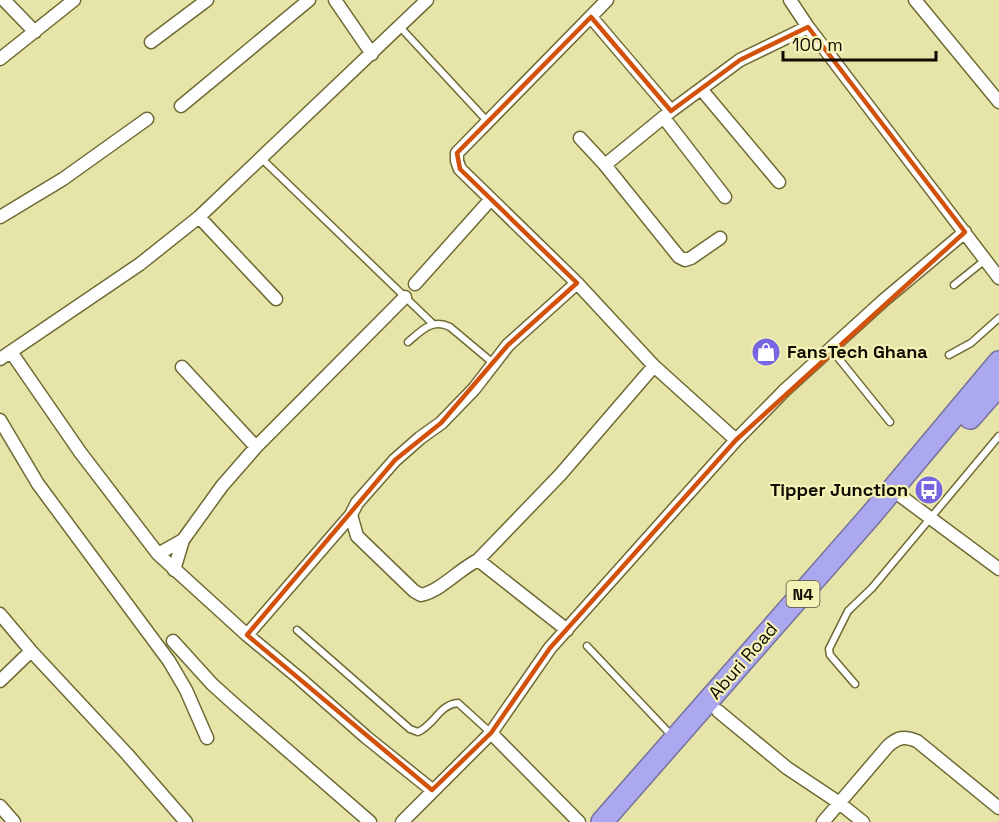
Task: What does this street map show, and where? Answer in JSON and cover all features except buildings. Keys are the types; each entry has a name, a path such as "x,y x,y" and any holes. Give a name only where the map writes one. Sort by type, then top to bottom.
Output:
{"highway":[{"name":"Aburi Road","path":"620,822 902,497 996,379"},
{"name":"Aburi Road","path":"602,822 871,515 996,379"}],"street":[{"path":"4,0 35,32"},
{"path":"151,42 207,0"},
{"path":"181,106 309,0"},
{"path":"335,0 372,54"},
{"path":"0,359 140,264 200,218 427,0"},
{"path":"607,0 457,153 457,161 460,169 578,284 654,366 736,440"},
{"path":"790,0 808,27 999,278"},
{"path":"915,0 999,102"},
{"path":"0,59 35,32 66,3"},
{"path":"591,17 668,114 725,197"},
{"path":"605,165 740,60 808,27"},
{"path":"701,89 779,182"},
{"path":"0,217 63,179 147,119"},
{"path":"580,138 605,165 679,257 685,260 691,258 720,238"},
{"path":"416,284 491,199"},
{"path":"200,218 276,299"},
{"path":"402,822 491,733 550,648 736,440 785,390 884,300 965,232"},
{"path":"247,635 351,515 357,503 394,460 441,423 474,389 508,345 578,284"},
{"path":"174,570 183,540 222,486 256,447 405,297"},
{"path":"11,352 80,452 158,554 247,635 432,790"},
{"path":"351,515 357,536 414,591 421,595 430,593 477,561 560,475 654,366"},
{"path":"182,367 256,447"},
{"path":"0,420 38,484 169,661 186,690 207,738"},
{"path":"902,497 999,569"},
{"path":"158,554 183,540"},
{"path":"477,561 567,630"},
{"path":"0,614 186,822"},
{"path":"173,641 233,704 370,822"},
{"path":"0,681 31,651"},
{"path":"718,711 787,768 838,802 863,822"},
{"path":"491,733 579,822"},
{"path":"823,822 888,746 899,738 906,737 916,741 999,808"},
{"path":"0,806 14,822"}],"lane":[{"path":"400,27 488,122"},
{"path":"261,158 432,323"},
{"path":"954,285 985,260"},
{"path":"949,355 971,343 999,318"},
{"path":"408,342 432,323 442,323 493,363"},
{"path":"831,349 890,422"},
{"path":"855,684 830,655 832,641 848,611 872,588 999,436"},
{"path":"297,630 410,729 418,732 426,728 450,703 458,703 491,733"},
{"path":"587,646 675,739"}],"highlighted area":[{"path":"591,17 671,111 740,60 808,27 965,232 736,440 550,648 491,733 432,790 247,635 395,460 441,423 508,345 577,283 460,169 457,153"}],"place":[{"name":"FansTech Ghana","path":"766,352"},
{"name":"Tipper Junction","path":"929,490"}]}
